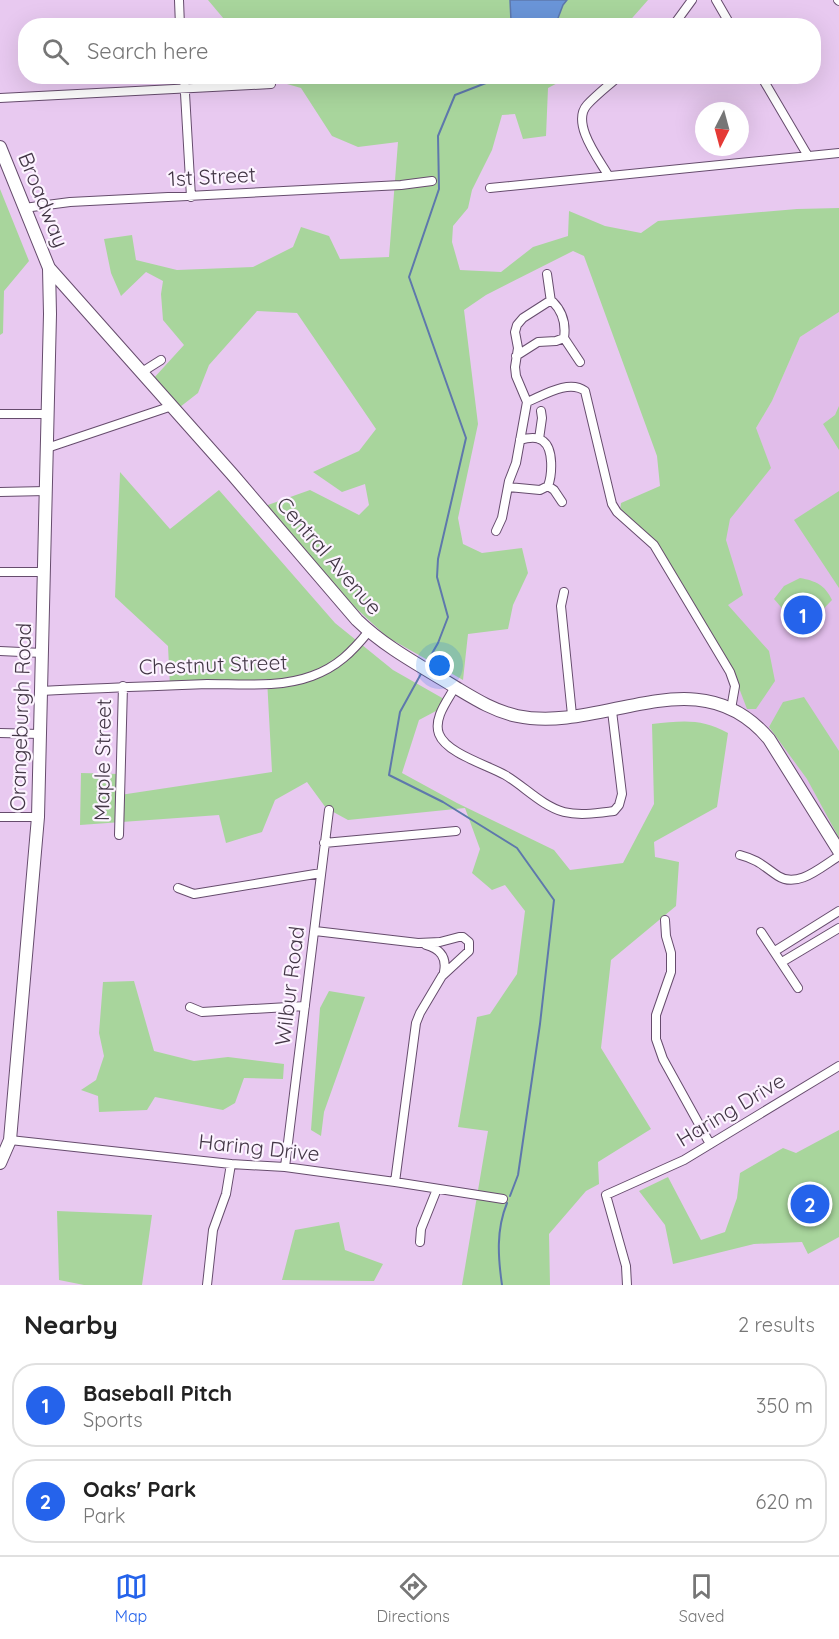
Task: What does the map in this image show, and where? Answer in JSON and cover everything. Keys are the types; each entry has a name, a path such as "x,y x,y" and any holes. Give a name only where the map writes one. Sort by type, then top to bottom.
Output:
{"street":[{"path":"178,0 179,18"},
{"path":"679,18 692,0"},
{"path":"716,0 726,18"},
{"path":"184,84 191,197"},
{"path":"0,98 272,84"},
{"path":"608,175 583,130 581,118 586,105 610,84"},
{"path":"766,84 808,156"},
{"name":"Broadway","path":"0,148 49,268"},
{"path":"490,188 839,153"},
{"name":"1st Street","path":"24,208 70,202 432,182"},
{"name":"Central Avenue","path":"49,268 369,631 423,669 485,705 518,716 552,718 612,711 675,698 704,700 732,709 760,728 769,739 839,851"},
{"name":"Orangeburgh Road","path":"0,1163 10,1140 38,817 48,414 49,268"},
{"path":"547,274 551,302 560,308 565,329 564,338 580,362"},
{"path":"496,531 502,518 508,487 516,463 527,402 516,376 518,348 515,332 523,318 551,302"},
{"path":"516,356 538,342 564,338"},
{"path":"141,372 161,360"},
{"path":"527,402 571,386 579,386 585,391 612,504 617,512 649,538 654,545 730,672 735,686 732,709"},
{"path":"47,448 172,406"},
{"path":"539,439 541,411"},
{"path":"0,414 48,414"},
{"path":"508,487 540,490 548,486 551,478 550,456 546,444 539,439 520,440"},
{"path":"548,486 554,490 562,502"},
{"path":"0,492 46,491"},
{"path":"0,572 44,572"},
{"path":"564,592 561,606 573,715"},
{"name":"Chestnut Street","path":"41,691 274,683 304,679 337,665 354,650 369,631"},
{"path":"0,651 42,653"},
{"name":"Maple Street","path":"119,835 123,687"},
{"path":"455,687 438,719 438,733 445,742 454,750 505,776 555,809 576,814 614,811 619,805 622,794 612,711"},
{"path":"0,733 40,734"},
{"name":"Wilbur Road","path":"285,1167 329,810"},
{"path":"0,817 38,817"},
{"path":"324,843 456,831"},
{"path":"740,855 761,862 777,875 792,881 800,879 839,856"},
{"path":"178,888 194,894 321,873"},
{"path":"775,951 839,911"},
{"path":"665,920 671,972 656,1015 656,1039 663,1059 710,1144"},
{"path":"813,927 821,939"},
{"path":"782,962 839,928"},
{"path":"315,931 418,943 440,942 459,937 469,942 469,951 442,976 416,1023 395,1182"},
{"path":"761,932 798,988"},
{"path":"418,943 440,951 445,962 442,976"},
{"path":"190,1007 202,1012 305,1006"},
{"name":"Haring Drive","path":"627,1285 626,1266 606,1195 684,1160 839,1066"},
{"name":"Haring Drive","path":"10,1140 231,1164 285,1167 503,1199"},
{"path":"207,1285 213,1230 229,1182 231,1164"},
{"path":"420,1242 421,1229 437,1189"}],"shaded area":[{"path":"839,312 839,851 777,750 736,711 735,686 654,545 756,428 772,401 800,337"}],"green space":[{"path":"208,0 510,0 511,18 223,18"},
{"path":"567,0 648,0 632,18 558,18"},
{"path":"287,84 556,84 548,88 546,136 523,139 515,114 502,115 492,150 472,190 468,208 453,226 452,242 460,270 501,272 533,247 568,236 569,211 605,226 641,233 658,221 797,209 839,208 839,312 800,337 772,401 756,428 771,468 730,519 726,540 743,595 728,605 769,651 775,681 756,709 747,709 739,688 659,545 620,511 621,503 660,486 657,456 584,256 573,251 486,295 464,310 478,424 458,518 463,544 482,553 522,548 528,573 513,605 508,629 468,634 463,680 387,637 346,599 265,506 310,490 359,515 369,505 365,484 342,492 313,472 359,451 376,429 297,313 257,311 209,365 198,393 180,407 153,379 184,345 163,320 161,294 163,281 146,272 121,296 111,273 104,239 132,235 136,260 177,270 253,267 293,247 301,227 329,236 340,259 389,257 398,142 358,147 332,136 301,88"},
{"path":"0,189 29,261 4,291 3,333 0,335"},
{"path":"839,406 839,450 823,424 835,415"},
{"path":"120,472 170,529 219,490 335,623 393,670 451,703 419,720 402,773 457,803 554,850 570,870 623,863 654,804 652,724 700,723 728,733 717,807 654,842 655,857 679,862 676,906 611,960 601,1048 651,1129 598,1162 599,1184 586,1191 549,1234 550,1285 462,1285 488,1131 458,1127 477,1017 490,1014 517,974 525,911 505,885 492,890 472,873 480,849 465,808 348,820 326,808 307,782 275,800 262,832 226,843 219,815 80,825 81,773 120,774 120,795 272,772 267,679 170,687 168,646 115,597"},
{"path":"839,491 839,588 794,520"},
{"path":"800,578 819,584 832,600 802,631 774,599 784,586"},
{"path":"804,697 839,751 839,838 807,779 769,727 783,702"},
{"path":"134,981 154,1051 194,1061 228,1057 284,1064 283,1079 244,1078 235,1103 223,1110 155,1097 147,1110 99,1112 98,1096 81,1090 96,1080 104,1056 99,1033 103,982"},
{"path":"329,991 365,997 324,1112 321,1136 311,1130 320,1008"},
{"path":"839,1130 839,1237 808,1254 802,1242 754,1244 673,1264 665,1225 639,1191 668,1177 701,1240 725,1232 737,1198 740,1173 783,1148 796,1153"},
{"path":"57,1211 152,1215 142,1285 84,1285 59,1280"},
{"path":"339,1222 345,1250 383,1264 374,1281 282,1280 295,1230"}],"water":[{"path":"510,0 567,0 558,18 511,18"}],"waterway":[{"path":"426,664 438,643 448,617 437,577 438,559 466,438 409,277 439,189 438,136 455,95 483,84"},
{"path":"422,672 400,712 389,775 443,802 517,848 554,900 540,1024 518,1175 510,1196"},
{"path":"502,1285 499,1244 501,1223 507,1203"}],"place":[{"name":"Baseball Pitch","path":"803,615"},
{"name":"Oaks' Park","path":"810,1204"}]}
